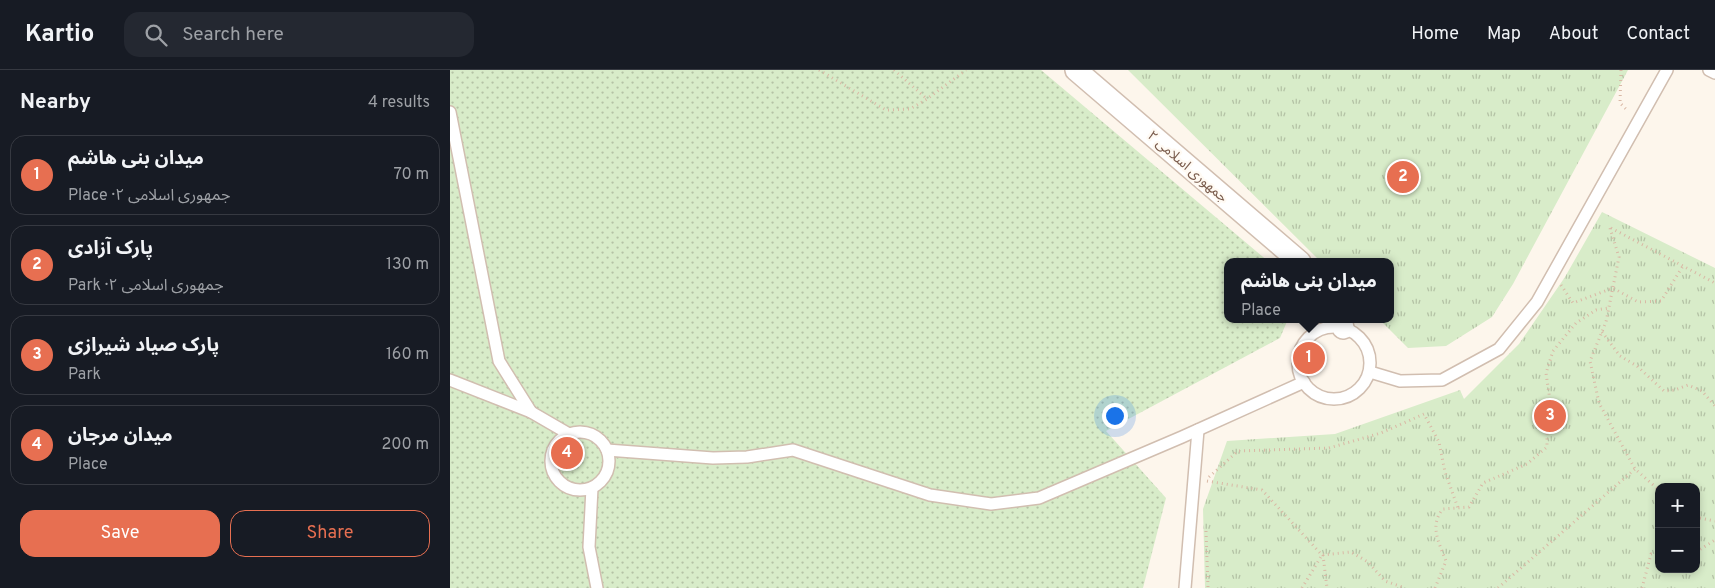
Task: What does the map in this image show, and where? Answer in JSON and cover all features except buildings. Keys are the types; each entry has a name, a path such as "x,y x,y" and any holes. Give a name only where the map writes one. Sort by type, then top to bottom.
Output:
{"street":[{"name":"جمهوری اسلامی ۲","path":"1076,70 1295,258"}],"lane":[{"path":"1370,372 1400,381 1442,380 1499,349 1536,302 1667,70"},
{"path":"1709,70 1715,73"},
{"path":"450,112 499,362 530,412"},
{"path":"1342,324 1356,334 1365,344 1370,358 1370,372 1364,385 1353,394 1340,399 1326,399 1313,393 1304,382 1299,369 1299,355 1305,342 1316,333 1342,324"},
{"path":"450,380 530,412 569,434"},
{"path":"607,450 713,458 747,457 793,450 930,495 990,504 1039,498 1304,382"},
{"path":"1185,588 1198,430"},
{"path":"580,432 591,434 600,440 607,450 609,461 607,472 601,482 592,488 581,490 570,488 560,482 554,473 552,462 553,450 559,441 569,434 580,432"},
{"path":"592,488 589,547 597,588"}],"path":[{"path":"818,70 886,110 910,109 927,99 966,70"},
{"path":"894,70 927,99"},
{"path":"1621,70 1620,103 1638,122"},
{"path":"1655,486 1635,469 1599,403 1590,361 1609,308 1619,257 1610,228 1715,283"},
{"path":"1553,272 1573,303 1613,288 1638,302 1661,301 1683,266"},
{"path":"1435,588 1446,561 1436,536 1436,516 1443,508 1469,507 1483,483 1527,464 1547,447 1549,394 1546,373 1553,352 1576,323 1596,310 1609,308"},
{"path":"1602,331 1620,356 1638,366 1664,391 1675,390 1688,385 1702,391 1715,406"},
{"path":"1327,588 1322,554 1262,490 1204,481 1238,451 1329,448 1381,433 1424,414 1439,442 1445,472 1458,508"},
{"path":"1498,588 1635,469"},
{"path":"1700,516 1715,521"},
{"path":"1206,528 1208,588"},
{"path":"1700,549 1715,540"},
{"path":"1322,554 1351,552 1368,562 1385,581 1405,588"},
{"path":"1642,588 1651,554 1655,553"},
{"path":"1302,588 1322,554"}],"green space":[{"path":"450,70 1041,70 1264,258 1224,258 1224,323 1286,323 1280,338 1106,431 1166,498 1143,588 450,588"},
{"path":"1128,70 1628,70 1513,284 1492,317 1446,346 1408,348 1383,323 1394,323 1394,258 1317,258"},
{"path":"1602,212 1715,268 1715,588 1205,588 1203,509 1227,441 1335,434 1460,390 1464,399 1519,344 1565,277"}],"place":[{"name":"پارک آزادی","path":"1403,177"},
{"name":"میدان بنی هاشم","path":"1309,358"},
{"name":"پارک صیاد شیرازی","path":"1550,416"},
{"name":"میدان مرجان","path":"567,453"}]}
